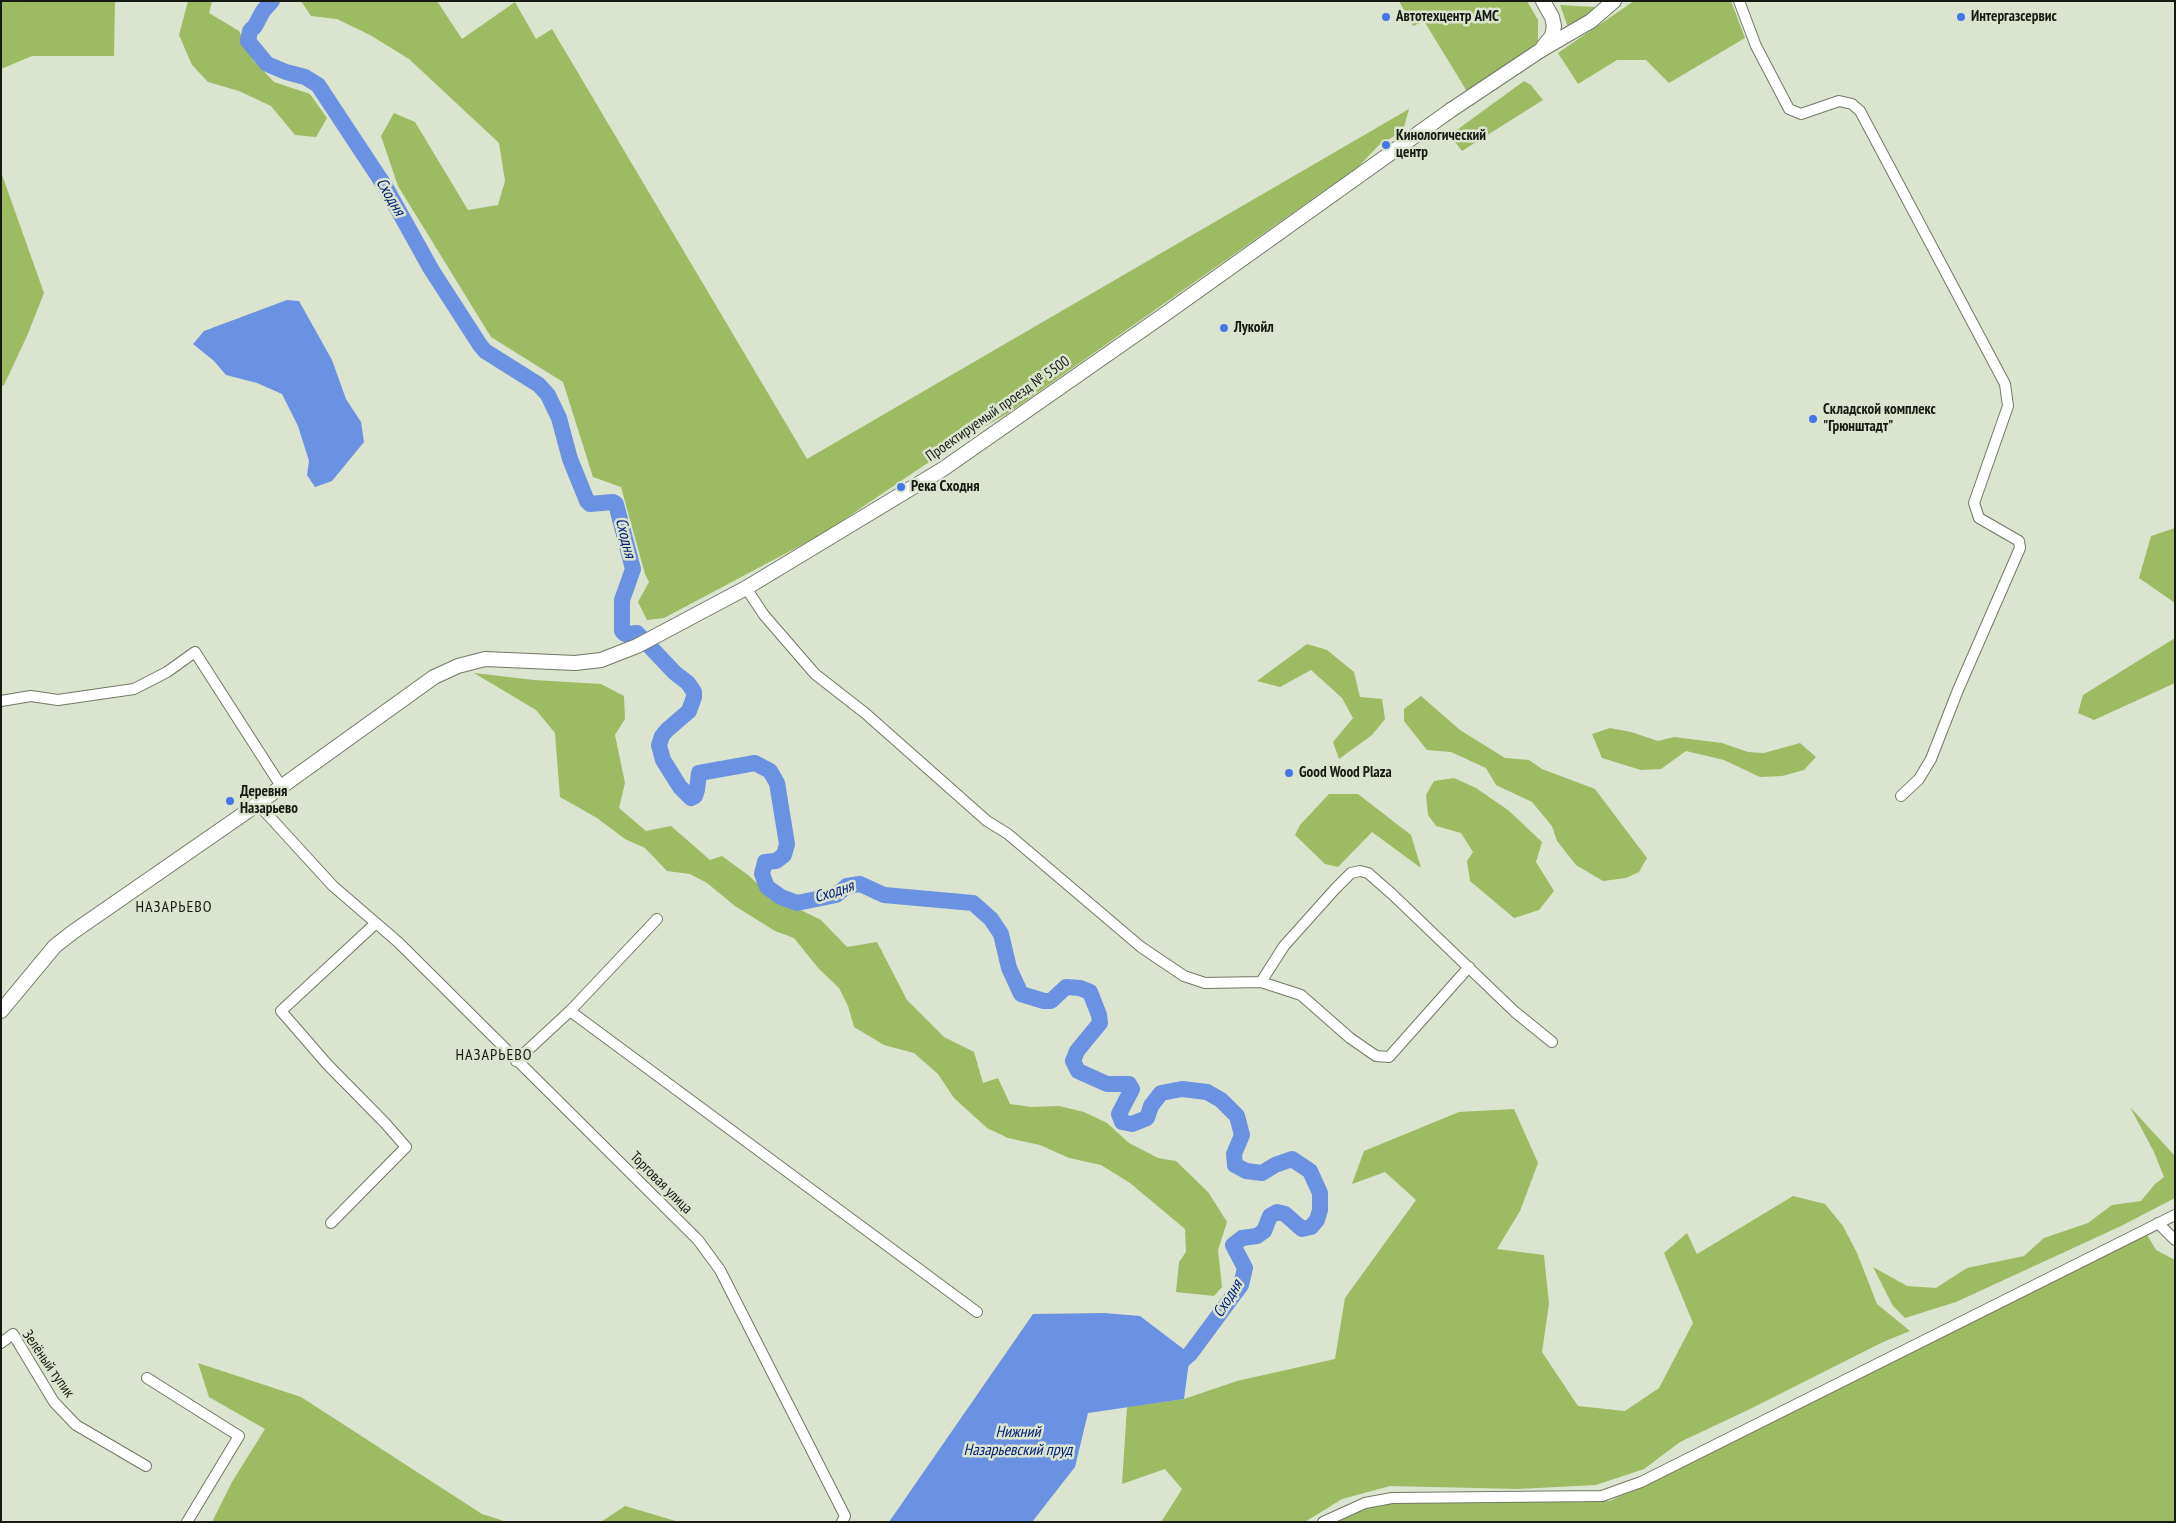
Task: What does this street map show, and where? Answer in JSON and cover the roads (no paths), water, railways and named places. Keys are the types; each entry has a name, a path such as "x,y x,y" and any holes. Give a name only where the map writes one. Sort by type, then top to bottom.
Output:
{"street":[{"name":"Проектируемый проезд № 5500","path":"1541,50 1552,36 1553,31 1552,17 1543,1"},
{"name":"Проектируемый проезд № 5500","path":"1,1011 33,971 67,936 434,677 458,666 485,659 575,664 601,660 636,646 746,588 942,469 1168,312 1451,110 1541,50 1591,21 1614,1"},
{"path":"1740,1 1756,46 1789,109 1801,114 1840,101 1852,104 1860,111 2005,384 2008,406 1974,503 1979,518 2019,541 2020,548 1958,690 1931,759 1919,780 1901,796"},
{"path":"746,588 764,615 815,674 865,713 988,822 1008,834 1140,947 1178,973 1205,982 1260,982 1301,995 1350,1038 1376,1056 1389,1057 1469,967"},
{"path":"1,702 31,696 58,700 134,689 167,672 196,652 281,786"},
{"name":"Торговая улица","path":"258,803 334,886 375,924 398,942 698,1240 720,1270 845,1516 842,1522"},
{"path":"1260,982 1284,946 1340,883 1351,873 1368,872 1515,1012 1552,1042"},
{"path":"516,1061 570,1012 658,919"},
{"path":"331,1223 406,1147 281,1011 375,924"},
{"path":"570,1012 977,1312"},
{"path":"1323,1522 1365,1503 1392,1498 1602,1496 1641,1482 2175,1215"},
{"path":"2158,1223 2175,1240"},
{"name":"Зелёный тупик","path":"1,1343 13,1334 54,1402 76,1425 146,1466"},
{"path":"147,1378 239,1436 187,1522"}],"water":[{"path":"287,300 299,301 332,360 346,399 361,422 364,442 332,481 315,487 307,475 309,461 298,426 282,394 257,383 226,375 214,361 193,344 204,331"},
{"name":"Нижний Назарьевский пруд","path":"1104,1313 1140,1316 1190,1354 1184,1399 1088,1413 1075,1467 1032,1522 889,1522 1033,1314"}],"waterway":[{"name":"Сходня","path":"272,1 250,31 248,41 267,64 305,77 318,85 386,188 431,269 480,345 485,351 539,385 548,395 559,418 570,459 587,501 590,504 613,502 616,504 633,569 622,600 622,631 625,634 637,633 675,673 688,683 694,692 689,711 667,730 662,736 659,745 663,760 680,787 691,798 695,796 697,790 699,773 755,763 770,771 777,783 787,844 784,855 776,861 765,862 762,874 767,887 781,897 797,903 836,895 847,886 860,884 884,895 973,903 991,919 1001,934 1009,968 1021,994 1044,1001 1051,1001 1066,987 1080,988 1090,992 1099,1015 1100,1023 1077,1051 1073,1061 1078,1071 1107,1084 1129,1084 1132,1089 1119,1114 1122,1122 1132,1124 1147,1118 1151,1106 1161,1093 1182,1089 1207,1092 1221,1100 1237,1116 1242,1135 1234,1154 1235,1165 1246,1171 1262,1173 1275,1165 1292,1159 1310,1171 1320,1193 1320,1210 1317,1220 1311,1227 1302,1229 1285,1214 1277,1212 1270,1216 1264,1231 1257,1236 1242,1238 1233,1245 1245,1268 1241,1285 1190,1354 1173,1368"}],"place":[{"name":"Автотехцентр АМС","path":"1386,17"},
{"name":"Интергазсервис","path":"1961,17"},
{"name":"Кинологический центр","path":"1386,145"},
{"name":"Лукойл","path":"1224,328"},
{"name":"Складской комплекс \"Грюнштадт\"","path":"1813,419"},
{"name":"Река Сходня","path":"901,487"},
{"name":"Good Wood Plaza","path":"1289,773"},
{"name":"Деревня Назарьево","path":"230,801"}],"district":[{"name":"НАЗАРЬЕВО","path":"174,907"},
{"name":"НАЗАРЬЕВО","path":"494,1055"}]}
